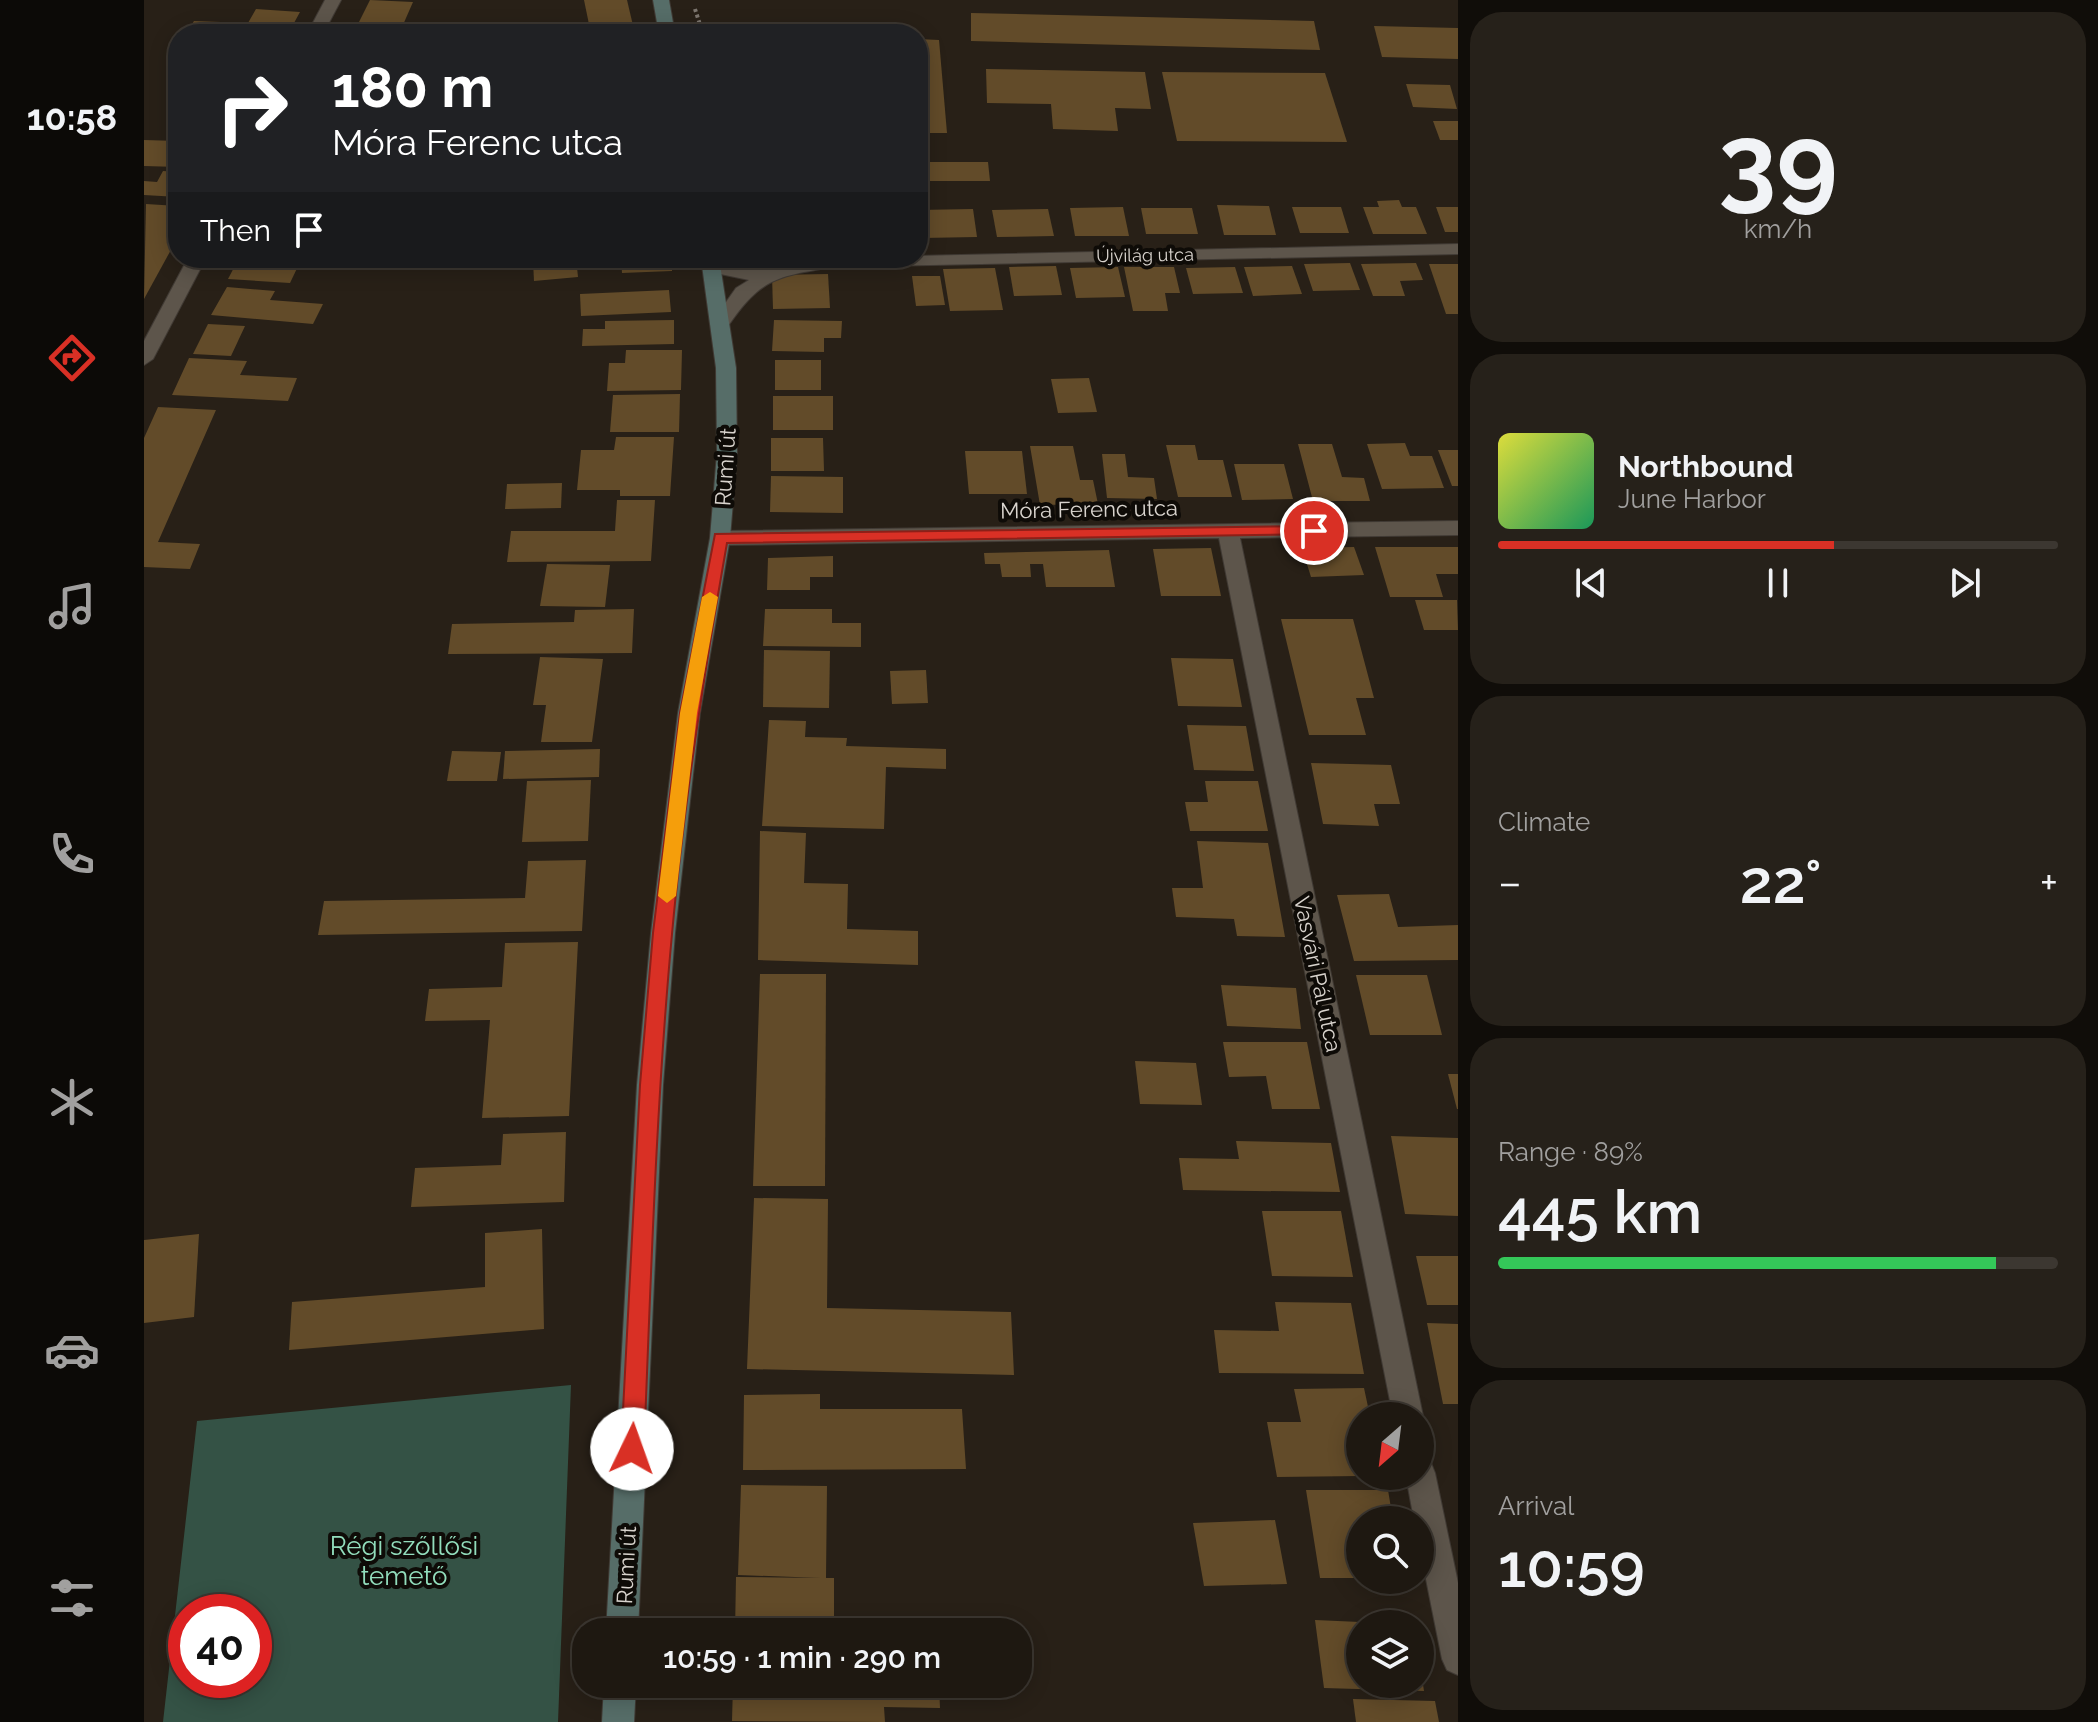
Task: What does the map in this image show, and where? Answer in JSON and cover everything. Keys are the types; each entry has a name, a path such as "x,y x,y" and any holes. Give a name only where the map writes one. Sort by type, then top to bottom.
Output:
{"street":[{"path":"320,24 333,0"},
{"path":"661,0 665,24"},
{"name":"Újvilág utca","path":"928,260 1458,249"},
{"path":"144,359 192,268"},
{"name":"Rumi út","path":"623,1618 650,1085 661,948 689,713 720,538 729,405 715,268"},
{"name":"Újvilág utca","path":"727,268 739,274 799,268"},
{"name":"Újvilág utca","path":"721,322 742,292 771,273"},
{"name":"Móra Ferenc utca","path":"720,538 1458,528"},
{"name":"Vasvári Pál utca","path":"1228,532 1405,1402"},
{"path":"1423,1490 1458,1659"},
{"path":"618,1722 619,1698"}],"path":[{"path":"692,3 701,24"}],"green space":[{"name":"Régi szőllősi temető","path":"571,1385 558,1722 163,1722 168,1678 168,1698 272,1698 272,1594 177,1594 197,1421"}],"building":[{"path":"370,0 413,2 403,24 358,24"},
{"path":"584,0 627,0 633,24 589,24"},
{"path":"256,9 300,12 293,24 192,24 194,21 248,23"},
{"path":"971,13 1314,21 1320,50 971,41"},
{"path":"1374,26 1458,28 1458,59 1382,57"},
{"path":"928,39 939,40 947,133 928,133"},
{"path":"986,69 1145,72 1151,109 1115,108 1118,131 1053,129 1051,104 987,103"},
{"path":"1162,72 1325,73 1347,142 1177,141"},
{"path":"1406,84 1450,85 1457,109 1413,107"},
{"path":"1433,121 1458,121 1458,140 1440,140"},
{"path":"144,140 168,141 168,167 144,166"},
{"path":"928,162 988,162 990,181 928,181"},
{"path":"163,171 168,171 168,196 144,195 144,181 157,182"},
{"path":"1399,200 1402,207 1416,207 1427,234 1373,234 1363,207 1379,207 1377,201"},
{"path":"146,204 168,205 168,255 144,299"},
{"path":"1217,205 1269,206 1276,235 1224,235"},
{"path":"1123,207 1129,236 1075,236 1070,208"},
{"path":"1292,207 1341,207 1349,233 1300,233"},
{"path":"1436,207 1458,207 1458,232 1445,232"},
{"path":"1141,208 1192,208 1198,234 1146,234"},
{"path":"973,209 977,237 928,238 928,210"},
{"path":"1048,209 1054,236 997,237 992,210"},
{"path":"1350,263 1360,290 1313,291 1304,264"},
{"path":"1416,263 1423,280 1400,281 1405,296 1373,296 1361,264"},
{"path":"1429,264 1458,264 1458,314 1446,314"},
{"path":"1056,266 1062,295 1014,296 1009,267"},
{"path":"1292,266 1302,294 1253,296 1244,267"},
{"path":"1118,267 1125,297 1076,298 1070,268"},
{"path":"1124,267 1174,267 1180,293 1165,293 1168,311 1133,311"},
{"path":"1235,267 1243,293 1193,294 1186,268"},
{"path":"234,268 297,268 290,283 228,279"},
{"path":"533,268 577,268 578,277 534,281"},
{"path":"622,268 672,268 672,271 622,273"},
{"path":"995,268 1003,310 950,311 943,269"},
{"path":"828,274 830,308 773,309 772,275"},
{"path":"912,276 940,276 945,305 916,306"},
{"path":"227,287 275,291 270,300 323,304 313,324 211,315"},
{"path":"669,290 671,312 581,316 580,294"},
{"path":"674,320 674,344 582,346 583,329 605,329 605,321"},
{"path":"774,320 842,321 841,338 824,338 824,352 772,351"},
{"path":"208,324 245,326 231,356 193,354"},
{"path":"626,350 682,350 681,390 607,391 609,363 625,363"},
{"path":"189,358 247,361 240,375 297,378 288,401 172,395"},
{"path":"775,360 821,360 821,390 775,390"},
{"path":"1089,378 1097,412 1058,413 1051,379"},
{"path":"680,394 679,432 610,432 613,395"},
{"path":"773,396 833,396 833,430 773,430"},
{"path":"158,407 216,410 158,542 200,544 190,569 144,567 144,438"},
{"path":"616,437 674,437 670,496 620,496 620,490 577,490 581,450 614,450"},
{"path":"771,438 823,438 824,471 771,471"},
{"path":"1405,443 1410,456 1432,456 1444,488 1382,489 1367,444"},
{"path":"1298,444 1332,444 1342,477 1364,478 1370,501 1313,501"},
{"path":"1166,445 1195,445 1198,460 1223,460 1232,497 1178,497"},
{"path":"1030,446 1073,446 1080,480 1093,480 1098,504 1040,505"},
{"path":"1438,450 1458,450 1458,486 1452,486"},
{"path":"965,451 1022,451 1027,494 969,494"},
{"path":"1102,454 1125,454 1128,477 1154,478 1157,499 1107,498"},
{"path":"1234,464 1284,464 1293,499 1242,500"},
{"path":"771,476 843,477 843,513 770,512"},
{"path":"562,483 561,508 505,509 507,484"},
{"path":"617,500 655,500 651,561 507,562 511,531 615,531"},
{"path":"1354,547 1364,575 1311,577 1302,548"},
{"path":"1375,547 1458,547 1458,574 1436,574 1443,597 1390,597"},
{"path":"1211,548 1221,596 1161,596 1153,549"},
{"path":"1109,550 1115,587 1046,587 1043,564 1030,564 1031,577 1002,577 1000,564 985,564 984,553"},
{"path":"833,556 833,577 810,577 810,590 767,590 768,558"},
{"path":"547,564 610,565 605,607 540,606"},
{"path":"1415,600 1457,600 1458,630 1424,630"},
{"path":"634,609 632,653 448,654 452,624 574,622 575,610"},
{"path":"765,609 832,609 832,623 861,623 861,647 763,646"},
{"path":"1281,619 1353,619 1374,698 1356,698 1366,735 1309,735"},
{"path":"764,650 830,651 829,708 763,707"},
{"path":"540,657 603,659 592,742 541,742 546,705 533,705"},
{"path":"1171,658 1233,659 1242,707 1178,706"},
{"path":"926,670 928,703 892,704 890,671"},
{"path":"769,720 806,721 805,737 847,738 846,746 946,749 946,769 886,767 884,829 762,826"},
{"path":"1187,725 1246,726 1254,771 1194,770"},
{"path":"600,749 599,777 503,779 505,751"},
{"path":"452,751 501,752 497,781 447,781"},
{"path":"1311,763 1391,765 1400,804 1374,804 1379,826 1323,824"},
{"path":"591,780 588,841 522,842 527,781"},
{"path":"1205,781 1258,781 1268,831 1190,831 1185,802 1208,802"},
{"path":"760,831 806,833 804,883 848,884 847,929 918,931 918,965 758,960"},
{"path":"1197,841 1268,843 1285,937 1237,936 1234,919 1176,917 1172,888 1203,888"},
{"path":"586,860 582,931 318,935 324,901 525,898 528,861"},
{"path":"1389,894 1398,927 1458,925 1458,960 1354,961 1337,895"},
{"path":"578,942 569,1116 482,1118 490,1020 425,1021 429,989 502,987 505,943"},
{"path":"760,974 826,974 825,1186 753,1186"},
{"path":"1356,975 1427,975 1442,1035 1370,1035"},
{"path":"1221,985 1296,988 1301,1029 1227,1026"},
{"path":"1223,1042 1307,1042 1320,1109 1272,1109 1266,1076 1229,1077"},
{"path":"1135,1061 1196,1063 1202,1105 1140,1104"},
{"path":"1448,1074 1458,1074 1458,1109 1457,1109"},
{"path":"566,1132 564,1202 411,1207 415,1168 501,1165 503,1134"},
{"path":"1391,1136 1458,1138 1458,1216 1405,1214"},
{"path":"1236,1141 1331,1143 1340,1192 1183,1190 1179,1158 1239,1159"},
{"path":"754,1198 828,1199 827,1308 1011,1312 1014,1375 747,1369"},
{"path":"1262,1211 1341,1211 1353,1277 1272,1276"},
{"path":"542,1229 544,1329 289,1350 292,1302 485,1287 485,1233"},
{"path":"199,1234 194,1317 144,1323 144,1240"},
{"path":"1416,1256 1458,1256 1458,1305 1427,1305"},
{"path":"1275,1302 1351,1303 1364,1374 1219,1373 1214,1330 1279,1331"},
{"path":"1427,1323 1458,1324 1458,1404 1443,1404"},
{"path":"1364,1388 1367,1402 1346,1402 1346,1476 1277,1477 1267,1422 1301,1422 1294,1389"},
{"path":"820,1394 820,1409 962,1409 966,1469 743,1470 744,1395"},
{"path":"741,1485 827,1486 826,1578 834,1578 834,1618 735,1618 736,1577 821,1578 738,1575"},
{"path":"1306,1490 1388,1490 1391,1506 1346,1506 1346,1578 1320,1578"},
{"path":"1275,1520 1287,1584 1204,1586 1193,1523"},
{"path":"1315,1620 1346,1621 1346,1689 1324,1688"},
{"path":"733,1698 940,1698 940,1708 884,1707 885,1722 732,1721"},
{"path":"1353,1699 1435,1701 1439,1722 1356,1722"}],"slow traffic":[{"path":"667,896 689,713 710,597"}],"route":[{"path":"632,1449 650,1085 663,933 689,713 720,538 1314,531"}]}
